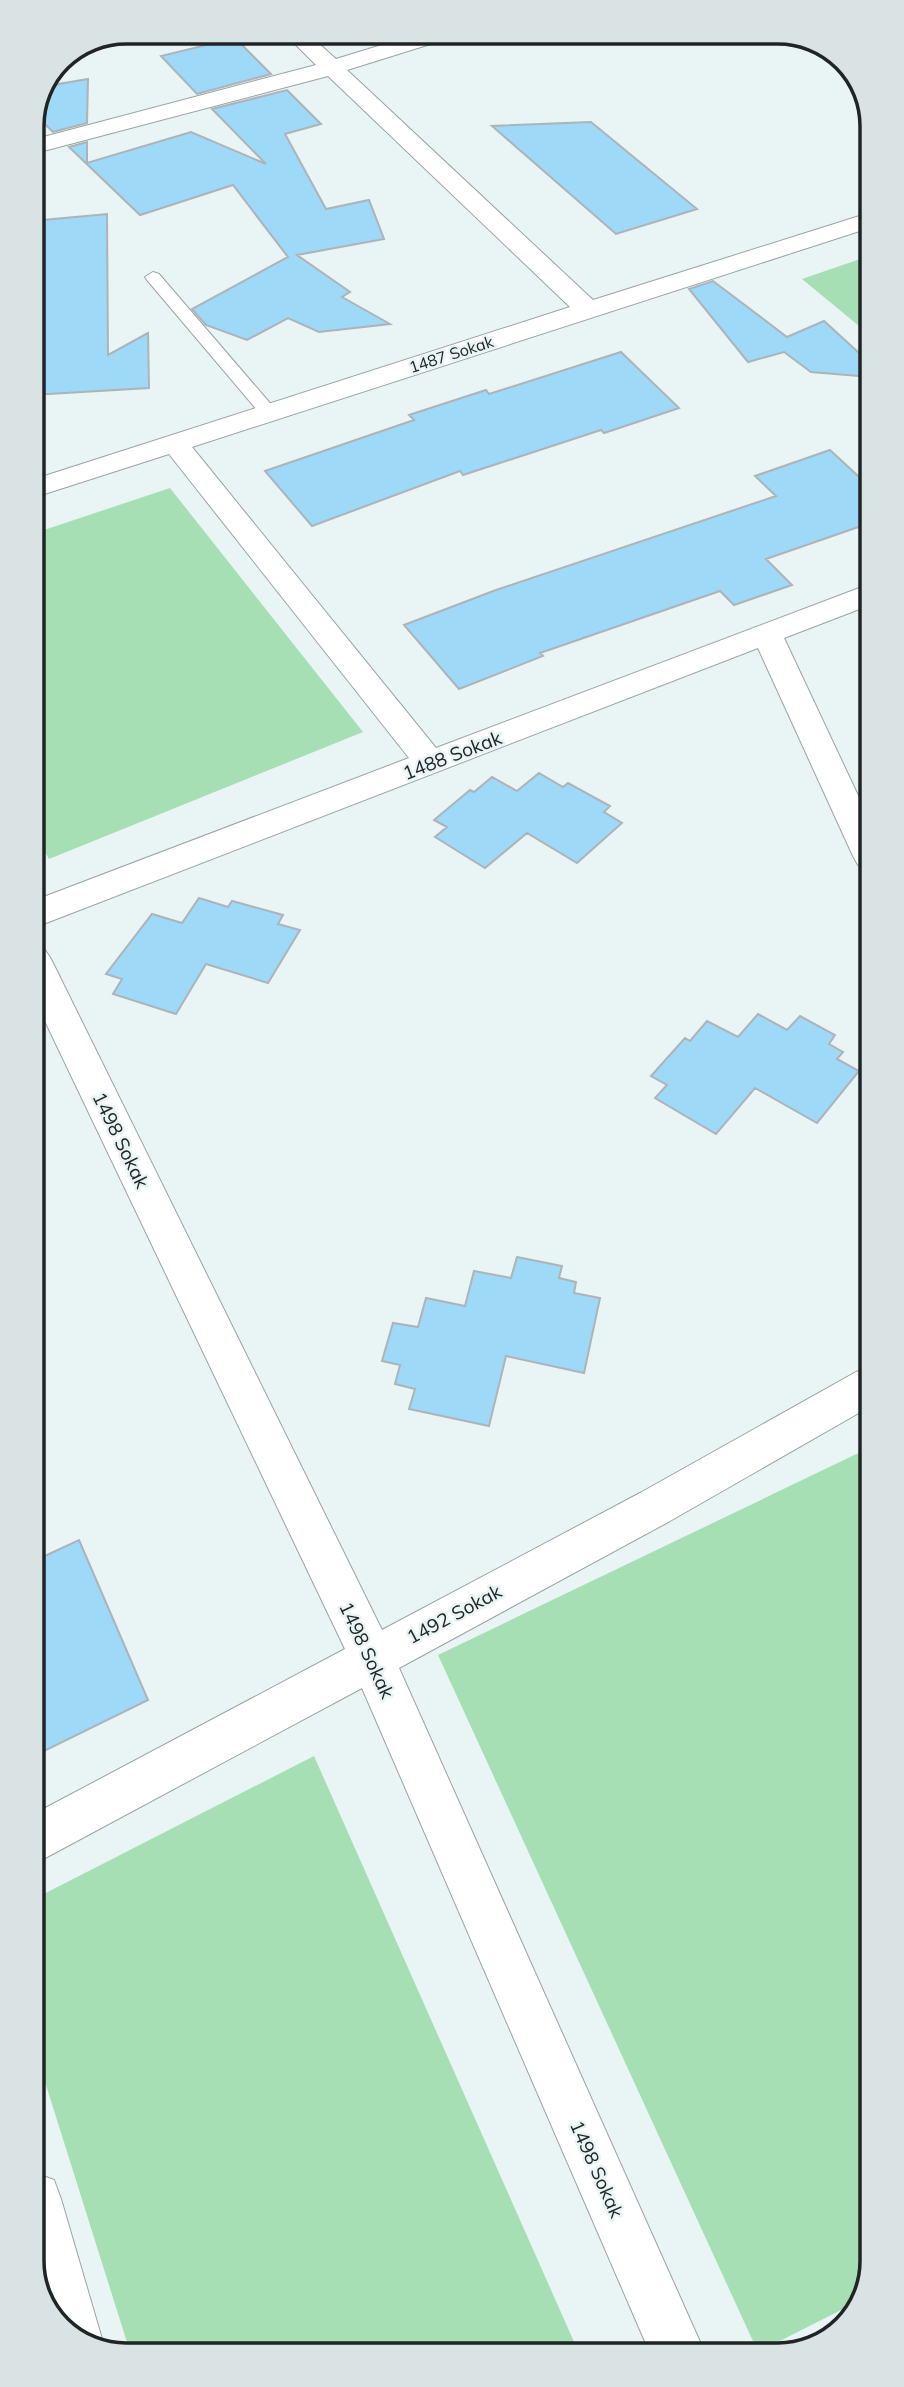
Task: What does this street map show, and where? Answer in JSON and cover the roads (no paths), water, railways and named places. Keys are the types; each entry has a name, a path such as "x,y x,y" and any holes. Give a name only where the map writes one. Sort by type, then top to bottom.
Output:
{"street":[{"path":"307,44 588,310"},
{"path":"44,144 332,68 407,44"},
{"name":"1487 Sokak","path":"44,485 860,223"},
{"path":"175,444 430,764"},
{"name":"1488 Sokak","path":"44,911 860,598"},
{"path":"766,633 860,835"},
{"name":"1498 Sokak","path":"44,982 372,1658 674,2343"},
{"name":"1492 Sokak","path":"44,1835 655,1507 860,1391"},
{"path":"44,2230 70,2320"}],"lane":[{"path":"153,277 269,413"}]}
